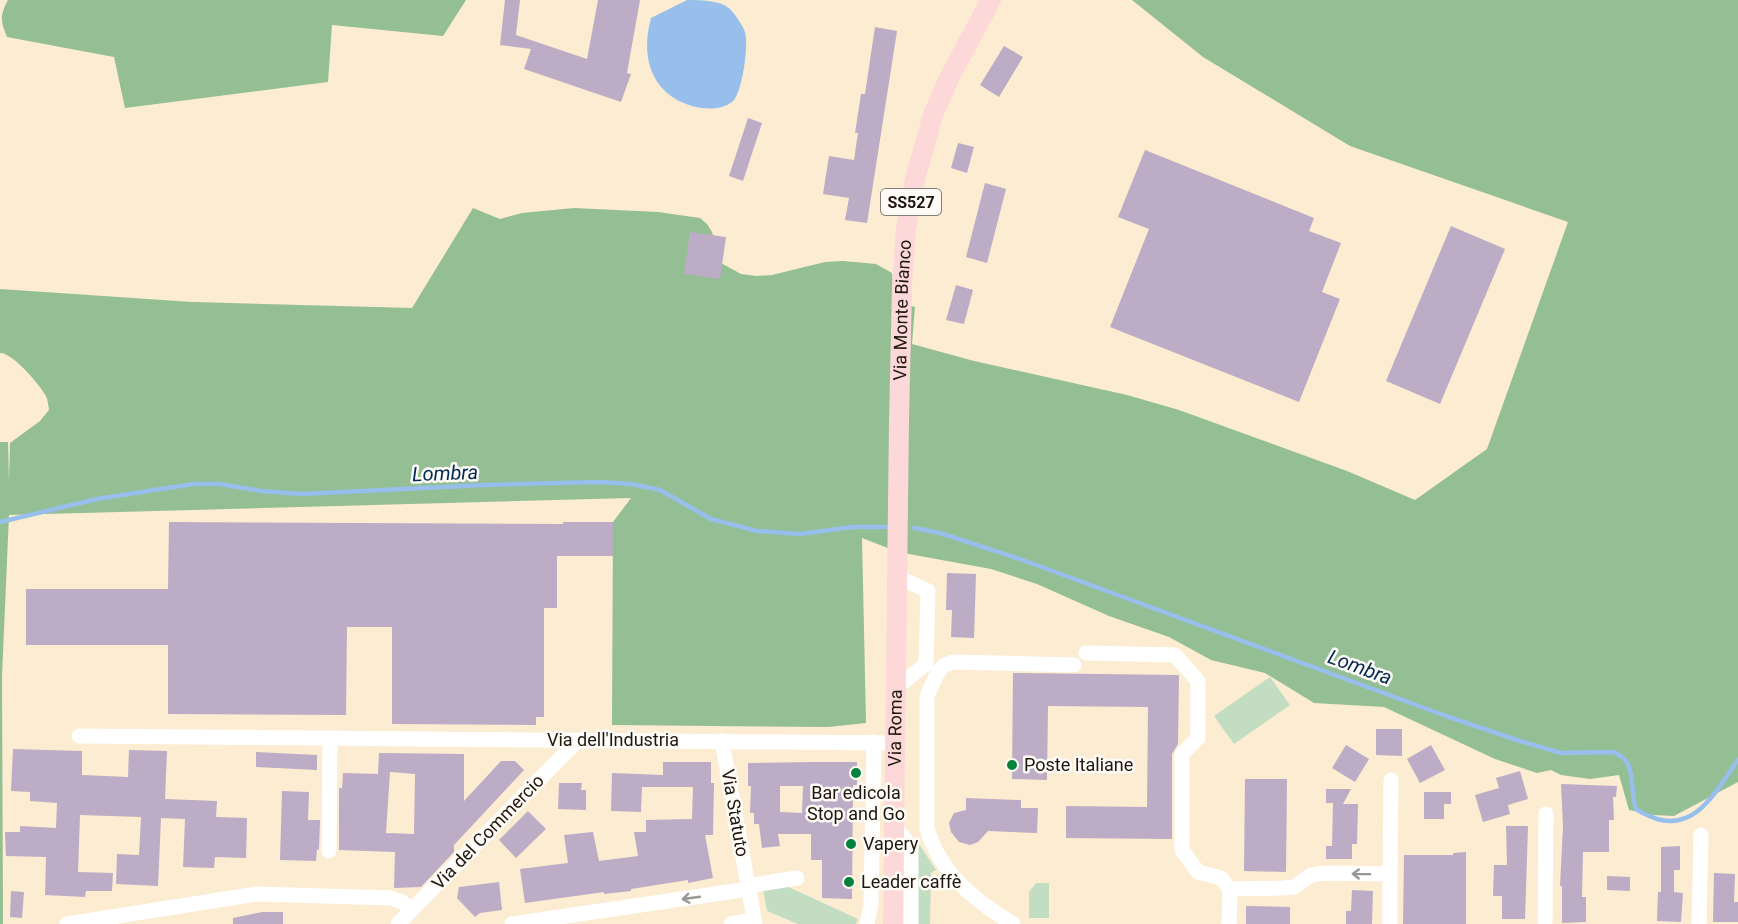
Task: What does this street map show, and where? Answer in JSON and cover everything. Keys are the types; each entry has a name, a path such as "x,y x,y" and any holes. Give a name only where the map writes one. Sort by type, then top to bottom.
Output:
{"main road":[{"name":"Via Monte Bianco","path":"898,530 902,287 906,229 915,179 933,115 959,57 991,0"},
{"name":"Via Roma","path":"893,924 898,530"}],"street":[{"path":"896,688 926,664 928,591 898,577"},
{"path":"1086,653 1175,655 1198,681 1198,738 1182,754 1182,850 1198,872 1221,878 1230,889 1229,924"},
{"path":"1013,924 983,905 961,886 933,848 927,829 927,696 943,666 952,662 1074,665"},
{"name":"Via dell'Industria","path":"79,736 895,743"},
{"path":"329,851 330,739"},
{"name":"Via del Commercio","path":"399,924 578,740"},
{"name":"Via Statuto","path":"722,741 757,923"},
{"name":"Via Roma","path":"867,924 871,905 874,742"},
{"path":"1390,924 1391,780"},
{"path":"1545,924 1546,814"},
{"path":"894,826 910,846 911,924"},
{"path":"1699,924 1701,835"},
{"path":"1230,889 1284,888 1294,886 1311,875 1324,873 1390,874"},
{"path":"512,924 797,878"},
{"path":"67,924 256,894 391,898 402,902 412,910"},
{"path":"733,924 757,923"}],"green space":[{"path":"8,0 466,0 443,36 332,25 328,82 125,108 114,57 7,37 2,18"},
{"path":"1132,0 1738,0 1738,782 1674,816 1629,810 1619,775 1590,779 1561,775 1551,770 1537,773 1495,759 1384,707 1314,703 1265,673 1211,660 1169,637 1109,616 1037,584 991,569 898,552 862,538 866,723 828,727 612,725 613,522 631,498 9,515 2,676 3,924 0,924 0,442 8,442 9,482 10,443 40,421 49,410 46,396 32,377 12,358 0,353 0,289 192,302 412,308 473,208 500,219 522,213 574,208 658,212 700,218 712,232 719,262 741,274 772,275 825,262 876,264 892,273 894,301 915,307 912,344 974,361 1127,395 1179,410 1347,471 1415,500 1487,449 1568,222 1350,146 1203,57"},
{"path":"1270,677 1290,705 1234,744 1214,716"},
{"path":"917,841 936,870 931,873 930,924 916,924"},
{"path":"1036,883 1049,883 1049,918 1029,918 1029,892"},
{"path":"784,885 858,919 856,924 798,924 767,911 763,889"}],"water":[{"path":"687,0 710,1 726,6 745,32 746,47 742,80 736,97 724,106 701,108 685,104 672,97 661,87 649,63 647,49 651,18"}],"building":[{"path":"505,0 520,0 516,35 587,59 598,0 640,0 627,73 631,74 621,102 524,69 531,49 500,45"},
{"path":"875,27 897,31 867,223 845,220 849,198 823,194 829,156 854,160 858,133 855,133 861,94 865,94"},
{"path":"1004,46 1023,57 999,97 980,85"},
{"path":"748,118 762,123 743,181 729,176"},
{"path":"958,143 974,147 967,173 951,168"},
{"path":"1145,150 1314,218 1309,231 1341,243 1322,292 1340,299 1299,402 1110,327 1149,229 1118,217"},
{"path":"985,183 1006,189 987,263 966,257"},
{"path":"1451,226 1505,249 1440,404 1386,381"},
{"path":"690,232 726,237 720,279 684,274"},
{"path":"956,285 973,290 964,324 946,320"},
{"path":"169,522 563,524 563,522 613,522 613,556 557,556 557,608 544,608 544,717 536,717 536,725 392,724 392,627 347,627 346,715 168,714 168,645 26,645 26,589 168,589"},
{"path":"947,573 976,574 974,638 951,637 952,610 946,610"},
{"path":"1013,673 1179,675 1178,744 1172,754 1172,839 1066,838 1066,806 1147,807 1148,707 1048,706 1047,780 1012,779"},
{"path":"1376,729 1402,729 1402,756 1376,755"},
{"path":"1346,745 1369,759 1355,782 1332,768"},
{"path":"1431,745 1445,770 1420,783 1407,759"},
{"path":"13,749 82,751 82,775 128,777 129,750 167,751 165,799 217,801 216,817 247,818 246,858 215,857 214,868 183,867 185,819 161,818 158,886 116,884 117,854 139,855 141,817 80,815 78,872 113,873 112,891 86,891 85,897 45,895 46,857 6,856 5,832 20,832 20,826 56,828 57,803 30,801 30,792 11,791"},
{"path":"256,752 317,755 317,770 256,767"},
{"path":"379,753 464,754 464,801 501,761 515,761 524,770 454,845 454,852 421,887 394,888 395,852 339,850 339,788 342,788 343,773 378,774","holes":["390,772 415,774 414,834 386,833"]},
{"path":"663,762 711,762 711,783 714,783 713,835 705,835 713,878 631,889 631,891 604,894 604,892 525,903 520,869 568,863 564,835 593,832 599,861 638,856 634,832 646,832 646,820 692,819 693,787 642,787 641,812 611,811 612,773 663,775"},
{"path":"857,762 857,785 853,785 852,899 822,898 822,860 811,860 811,834 778,834 780,846 762,848 759,824 754,824 754,813 750,813 751,786 748,786 748,763","holes":["780,786 803,786 802,813 780,812"]},
{"path":"1520,771 1528,799 1508,805 1510,814 1483,822 1475,795 1499,788 1496,778"},
{"path":"1245,779 1287,779 1286,872 1244,871"},
{"path":"559,783 582,783 581,790 586,790 586,810 558,809"},
{"path":"1561,784 1617,786 1616,797 1613,797 1614,820 1609,820 1609,852 1583,852 1582,897 1586,897 1586,922 1562,923"},
{"path":"1326,789 1351,789 1343,804 1358,804 1357,844 1352,844 1352,859 1326,859 1326,846 1332,846 1333,803 1326,803"},
{"path":"282,791 309,792 308,820 320,820 319,850 317,849 316,861 280,860"},
{"path":"1424,792 1451,792 1451,804 1444,804 1444,819 1424,819"},
{"path":"966,798 1021,800 1021,808 1038,808 1037,833 988,831 978,842 970,845 959,842 951,832 949,823 954,813 966,810"},
{"path":"528,811 546,829 516,858 499,840"},
{"path":"1506,826 1528,826 1525,919 1502,919 1502,896 1493,896 1494,865 1507,865"},
{"path":"1680,846 1680,870 1674,870 1674,892 1683,893 1681,922 1657,921 1658,892 1661,892 1661,847"},
{"path":"1466,852 1466,924 1403,924 1404,855 1453,855 1453,853"},
{"path":"1714,873 1735,874 1734,902 1738,902 1738,922 1713,922"},
{"path":"1607,876 1630,877 1630,891 1607,890"},
{"path":"499,882 502,910 480,913 475,917 457,898 459,887"},
{"path":"1352,890 1373,891 1372,924 1346,924 1346,911 1351,911"},
{"path":"11,891 24,892 22,918 10,917"},
{"path":"1246,906 1290,907 1290,924 1246,924"},
{"path":"262,912 283,912 283,924 233,924 233,918"}],"waterway":[{"name":"Lombra","path":"0,522 97,499 193,484 220,484 261,491 302,494 598,482 631,484 660,490 711,519 757,531 800,534 853,527 886,527"},
{"name":"Lombra","path":"914,528 940,533 1020,559 1446,716 1520,741 1561,753 1613,752 1621,756 1629,768 1636,809 1657,819 1671,821 1684,819 1695,813 1714,794 1738,760"}],"place":[{"name":"Poste Italiane","path":"1012,765"},
{"name":"Bar edicola Stop and Go","path":"856,773"},
{"name":"Vapery","path":"851,844"},
{"name":"Leader caffè","path":"849,882"}]}
